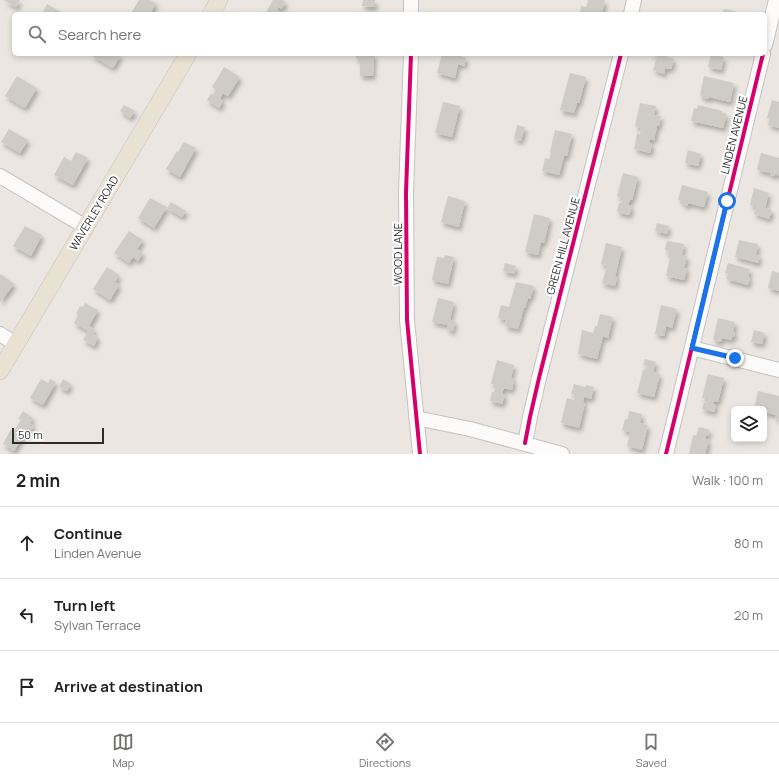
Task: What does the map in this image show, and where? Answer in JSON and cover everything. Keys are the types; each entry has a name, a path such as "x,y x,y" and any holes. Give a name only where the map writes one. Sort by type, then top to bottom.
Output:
{"main road":[{"path":"212,12 219,0"},
{"name":"WAVERLEY ROAD","path":"0,371 187,56"}],"street":[{"path":"410,0 411,12"},
{"path":"631,12 634,0"},
{"path":"767,37 776,0"},
{"name":"WOOD LANE","path":"411,56 406,192 407,320 420,454"},
{"name":"GREEN HILL AVENUE","path":"525,443 539,378 621,56"},
{"name":"LINDEN AVENUE","path":"666,454 763,56"},
{"path":"0,176 86,227"},
{"path":"0,334 16,344"},
{"path":"692,348 779,370"},
{"path":"416,418 451,424 562,454"}],"building":[{"path":"3,0 20,0 16,7"},
{"path":"139,0 150,0 156,3 151,12 132,12"},
{"path":"273,0 282,0 286,2 281,9 278,7 277,10 280,12 266,12"},
{"path":"363,0 375,0 375,7 362,6"},
{"path":"588,0 605,0 602,12 580,12 581,6 586,7"},
{"path":"47,4 61,12 43,12"},
{"path":"724,9 738,12 723,12"},
{"path":"92,56 120,56 113,68"},
{"path":"356,56 374,56 373,76 360,76 360,59 356,59"},
{"path":"441,56 460,56 466,58 464,66 458,64 455,78 437,73"},
{"path":"654,56 667,56 674,59 671,69 665,68 664,74 653,70 657,57"},
{"path":"711,56 724,57 721,70 708,67"},
{"path":"224,67 240,77 228,96 223,93 220,99 223,101 219,108 207,100 211,93 213,95 216,90 212,87"},
{"path":"570,73 586,77 579,103 577,103 574,113 560,110"},
{"path":"17,76 37,88 25,108 5,96"},
{"path":"704,76 734,83 730,102 709,97 708,99 701,97 702,96 700,95"},
{"path":"772,100 779,102 779,128 768,125 770,118 767,118"},
{"path":"443,102 460,106 452,137 435,133"},
{"path":"640,103 656,106 654,115 661,116 654,140 650,139 649,143 652,144 650,153 634,149 637,133 640,134 641,128 635,126"},
{"path":"124,105 135,111 130,118 120,111"},
{"path":"698,105 722,111 722,113 727,114 723,128 691,121 694,108 697,109"},
{"path":"517,125 525,127 521,141 514,139"},
{"path":"9,129 28,140 20,153 1,142"},
{"path":"555,130 572,134 567,156 564,156 559,175 542,171 545,158 550,159"},
{"path":"184,142 196,148 180,177 166,169"},
{"path":"688,150 701,154 698,166 685,163"},
{"path":"76,152 88,158 73,185 54,175 64,157 71,161"},
{"path":"761,153 779,158 779,176 775,174 774,176 770,175 770,173 757,170"},
{"path":"623,173 638,177 632,200 630,200 628,205 632,206 629,215 617,212 619,203 621,203 623,198 617,196"},
{"path":"682,185 708,192 704,207 688,203 688,206 682,204 683,201 678,200"},
{"path":"754,188 769,193 765,208 772,210 769,219 754,214 756,207 750,205"},
{"path":"448,196 465,201 459,227 441,222"},
{"path":"150,198 167,207 154,228 138,218"},
{"path":"171,202 186,211 182,217 167,208"},
{"path":"534,214 550,218 544,243 541,242 538,255 525,252"},
{"path":"657,223 669,226 667,234 655,231"},
{"path":"25,226 42,235 31,256 13,246"},
{"path":"129,231 143,240 137,249 143,253 138,261 133,257 129,263 114,253"},
{"path":"739,240 758,244 756,255 760,256 758,263 735,257"},
{"path":"667,241 684,244 682,255 687,256 684,268 687,269 684,280 666,276 670,258 668,258 669,251 665,250"},
{"path":"606,243 622,247 615,277 617,277 615,286 602,283 607,266 601,264"},
{"path":"445,255 454,257 448,284 432,280 437,257 444,258"},
{"path":"505,263 516,266 514,274 503,271"},
{"path":"728,263 750,269 748,285 726,279 728,274 725,273"},
{"path":"107,267 119,275 115,282 119,285 110,300 93,289"},
{"path":"772,271 779,273 779,291 768,288"},
{"path":"1,274 14,284 0,302 0,275"},
{"path":"516,282 534,286 530,299 528,298 524,308 518,329 505,326 506,320 498,318 501,305 509,307"},
{"path":"438,298 454,302 450,320 455,321 453,331 447,330 448,325 432,322"},
{"path":"85,303 98,310 89,326 95,330 93,334 98,337 94,346 83,340 88,331 74,323 80,306 83,307"},
{"path":"661,305 677,309 672,328 666,326 664,336 655,334"},
{"path":"600,314 613,317 608,338 603,336 597,359 578,354 582,330 593,333 595,326 597,326"},
{"path":"718,318 735,322 733,332 735,332 734,337 732,337 731,340 722,338 721,342 713,340"},
{"path":"754,330 765,333 762,344 751,342"},
{"path":"645,359 656,362 653,372 660,374 654,397 637,393 643,370 646,370 647,366 643,365"},
{"path":"497,360 514,365 511,378 514,379 512,390 504,388 502,394 505,395 502,404 490,401 492,392 494,392 496,385 491,384"},
{"path":"708,374 724,378 718,402 714,401 713,404 716,405 714,412 702,409 704,402 707,403 708,399 702,398"},
{"path":"41,379 48,383 50,379 56,382 43,405 30,398"},
{"path":"63,379 71,384 67,391 59,387"},
{"path":"574,384 594,387 591,399 584,397 583,403 585,403 579,428 561,423 567,398 574,400 575,395 571,394"},
{"path":"758,391 779,396 779,420 775,419 776,415 767,413 767,406 755,406"},
{"path":"23,411 33,418 30,423 34,426 31,430 28,428 14,451 3,444 11,429 14,431 21,420 18,419"},
{"path":"629,411 642,414 640,423 648,425 642,450 627,446 630,432 622,430 625,419 628,419"},
{"path":"699,427 710,430 705,439 709,440 705,454 689,454 693,435 696,436"}],"cycle path":[{"path":"411,56 406,192 407,320 420,454"},
{"path":"525,443 539,378 620,56"},
{"path":"666,454 763,56"}],"route":[{"path":"727,201 692,348 735,358"}]}
